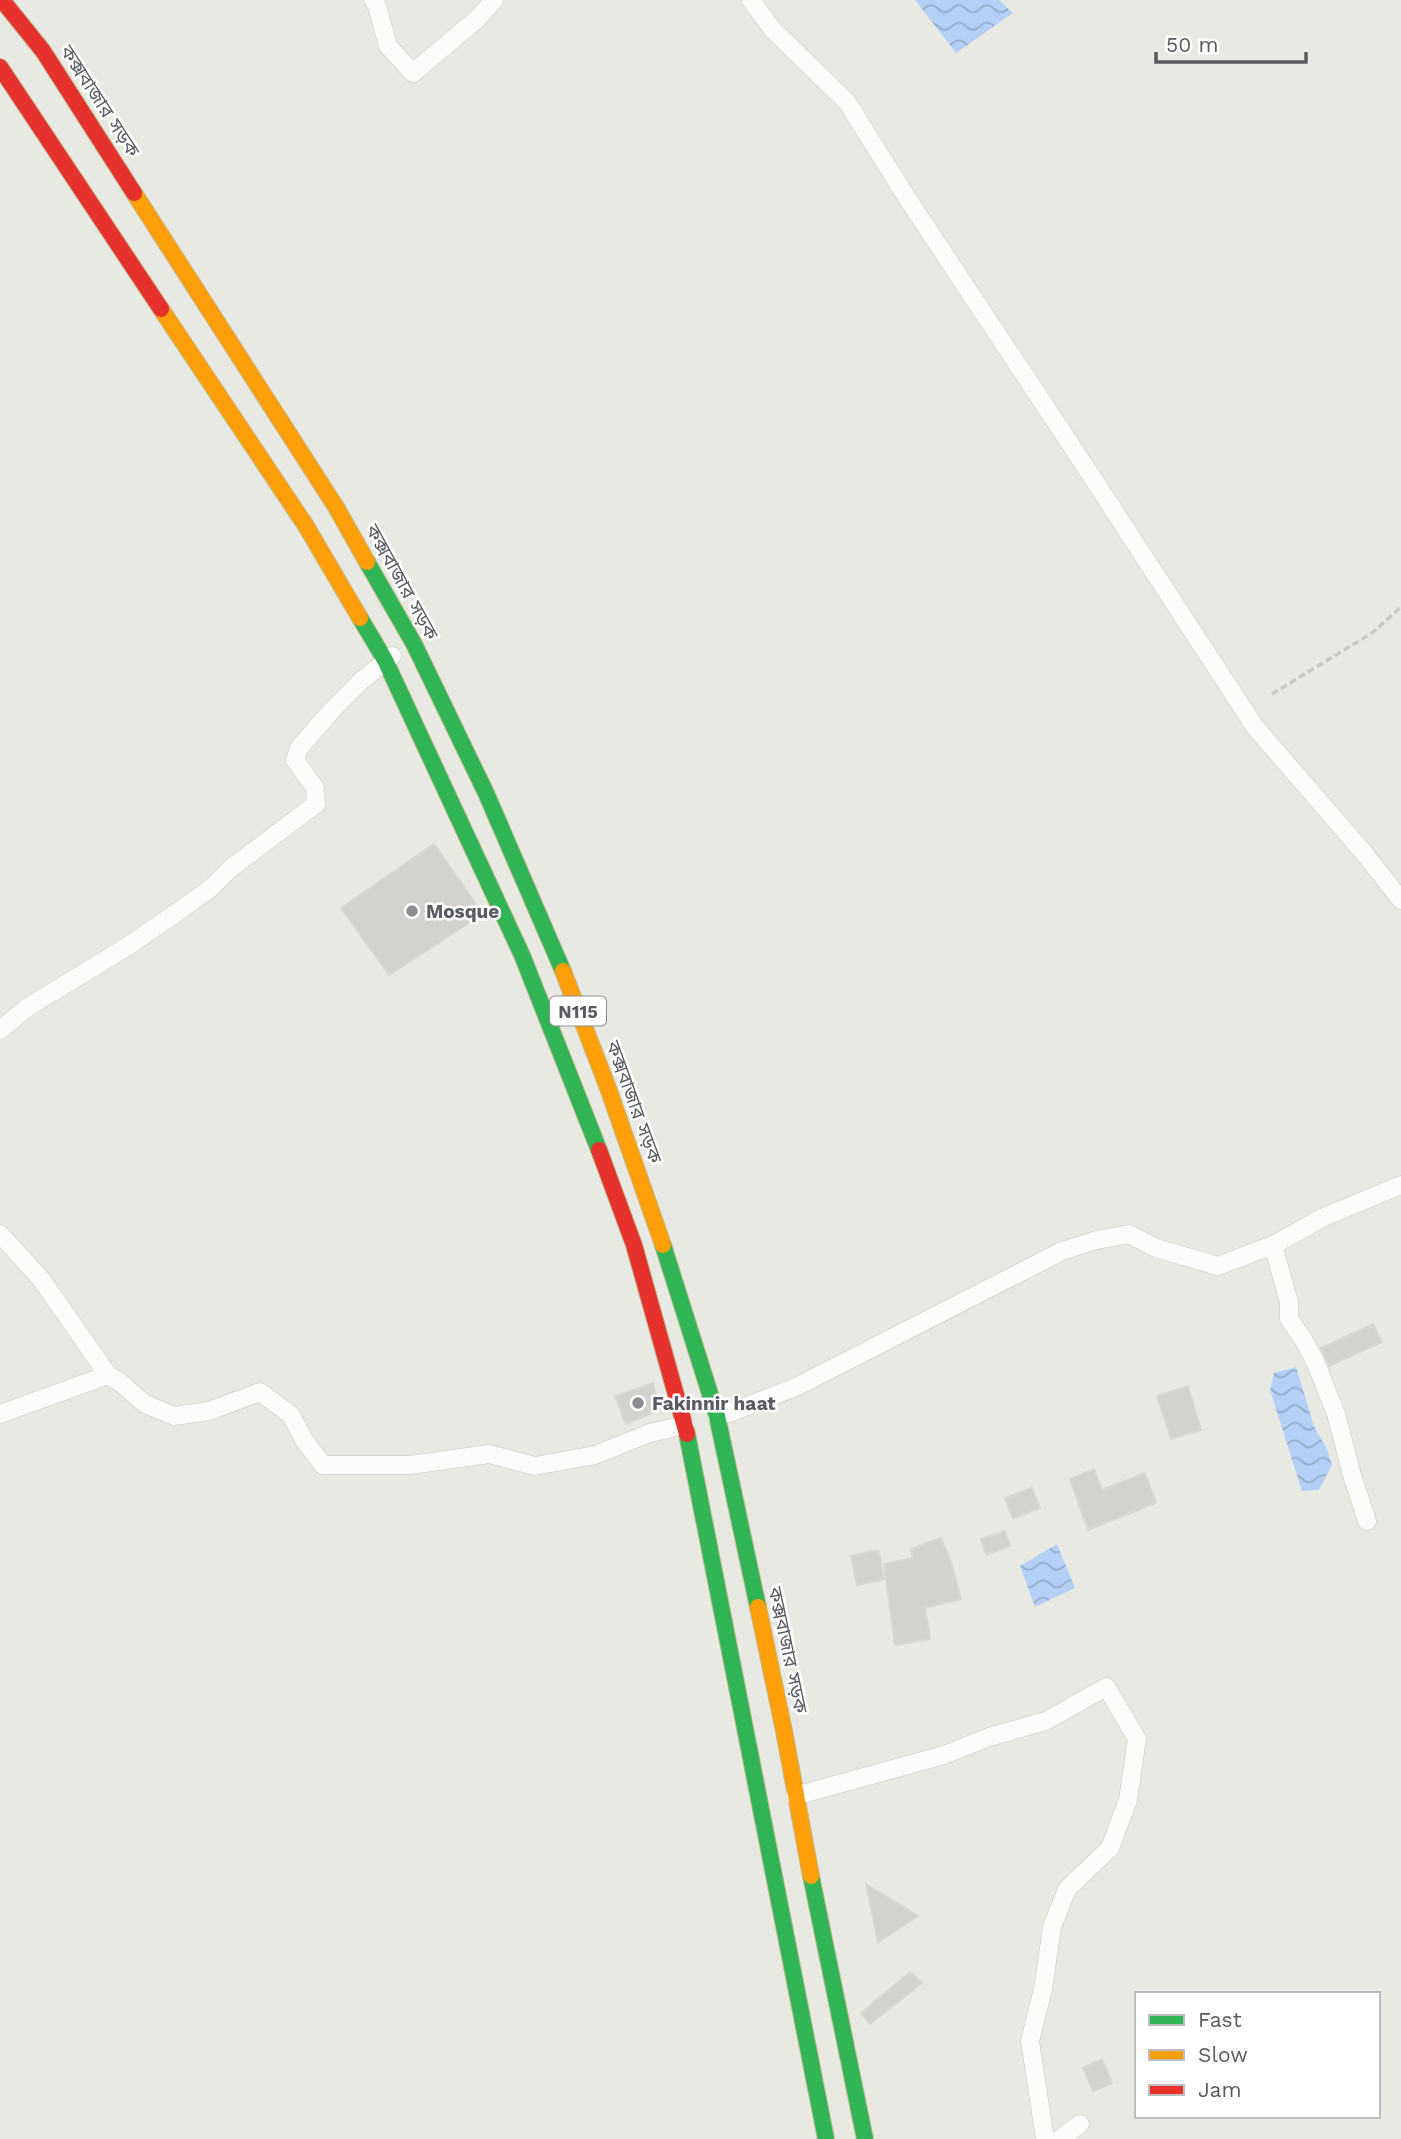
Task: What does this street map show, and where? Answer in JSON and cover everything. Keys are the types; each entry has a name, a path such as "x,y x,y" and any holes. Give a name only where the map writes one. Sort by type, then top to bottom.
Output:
{"highway":[{"name":"কক্সবাজার সড়ক","path":"2,0 43,51 336,507 414,643 486,793 552,942 608,1088 661,1240 717,1416 784,1731 865,2139"},
{"name":"N115","path":"0,67 306,526 385,660 522,955 580,1100 634,1245 685,1425 825,2139"}],"street":[{"path":"373,0 388,46 413,73 477,19 494,0"},
{"path":"751,0 772,29 846,102 1255,727 1401,900"},
{"path":"0,1030 28,1007 128,946 211,888 231,868 316,804 315,788 295,760 299,748 333,709 385,660 414,643"},
{"path":"717,1416 798,1386 1062,1251 1129,1234 1156,1248 1218,1266 1273,1245 1324,1217 1401,1185"},
{"path":"0,1234 41,1279 108,1375 145,1404 174,1416 209,1411 260,1392 291,1415 304,1440 323,1465 410,1465 489,1454 535,1466 595,1455 650,1433 685,1425"},
{"path":"1273,1245 1289,1302 1289,1320 1304,1339 1336,1414 1367,1521"},
{"path":"0,1414 108,1375"},
{"path":"795,1796 944,1755 989,1737 1046,1721 1106,1687 1137,1739 1128,1800 1110,1848 1067,1889 1052,1927 1043,1989 1030,2041 1045,2139"},
{"path":"1060,2139 1080,2124"}],"path":[{"path":"1272,694 1372,633 1401,607"}],"water":[{"path":"915,0 999,0 1013,13 956,53"},
{"path":"1296,1367 1314,1426 1327,1449 1332,1465 1319,1490 1302,1491 1270,1390 1274,1373"},
{"path":"1057,1544 1075,1588 1035,1607 1020,1566"}],"building":[{"name":"Mosque","path":"434,844 483,914 389,975 341,908"},
{"path":"1373,1324 1382,1342 1329,1366 1321,1348"},
{"name":"Fakinnir haat","path":"653,1383 659,1410 626,1424 615,1396"},
{"path":"1188,1386 1201,1430 1171,1439 1157,1396"},
{"path":"1094,1469 1102,1490 1145,1473 1156,1503 1088,1530 1070,1479"},
{"path":"1032,1488 1040,1508 1013,1519 1005,1498"},
{"path":"1005,1531 1010,1546 986,1555 981,1539"},
{"path":"941,1538 961,1599 925,1608 930,1639 895,1645 884,1564 913,1558 911,1549"},
{"path":"878,1550 884,1579 857,1585 851,1556"},
{"path":"866,1884 918,1916 878,1942"},
{"path":"910,1972 922,1983 870,2024 861,2013"},
{"path":"1102,2059 1112,2083 1093,2091 1083,2068"}],"traffic: fast":[{"path":"367,562 414,644 486,793 563,971"},
{"path":"360,618 385,660 522,955 599,1150"},
{"path":"663,1245 717,1416 758,1607"},
{"path":"687,1434 826,2139"},
{"path":"811,1876 865,2139"}],"traffic: slow":[{"path":"134,193 336,507 367,562"},
{"path":"161,309 306,526 360,618"},
{"path":"563,971 608,1088 663,1245"},
{"path":"758,1607 811,1876"}],"traffic: jam":[{"path":"2,0 43,51 134,193"},
{"path":"0,67 161,309"},
{"path":"599,1150 634,1245 687,1434"}],"place":[{"name":"Mosque","path":"412,911"},
{"name":"Fakinnir haat","path":"638,1403"}]}
